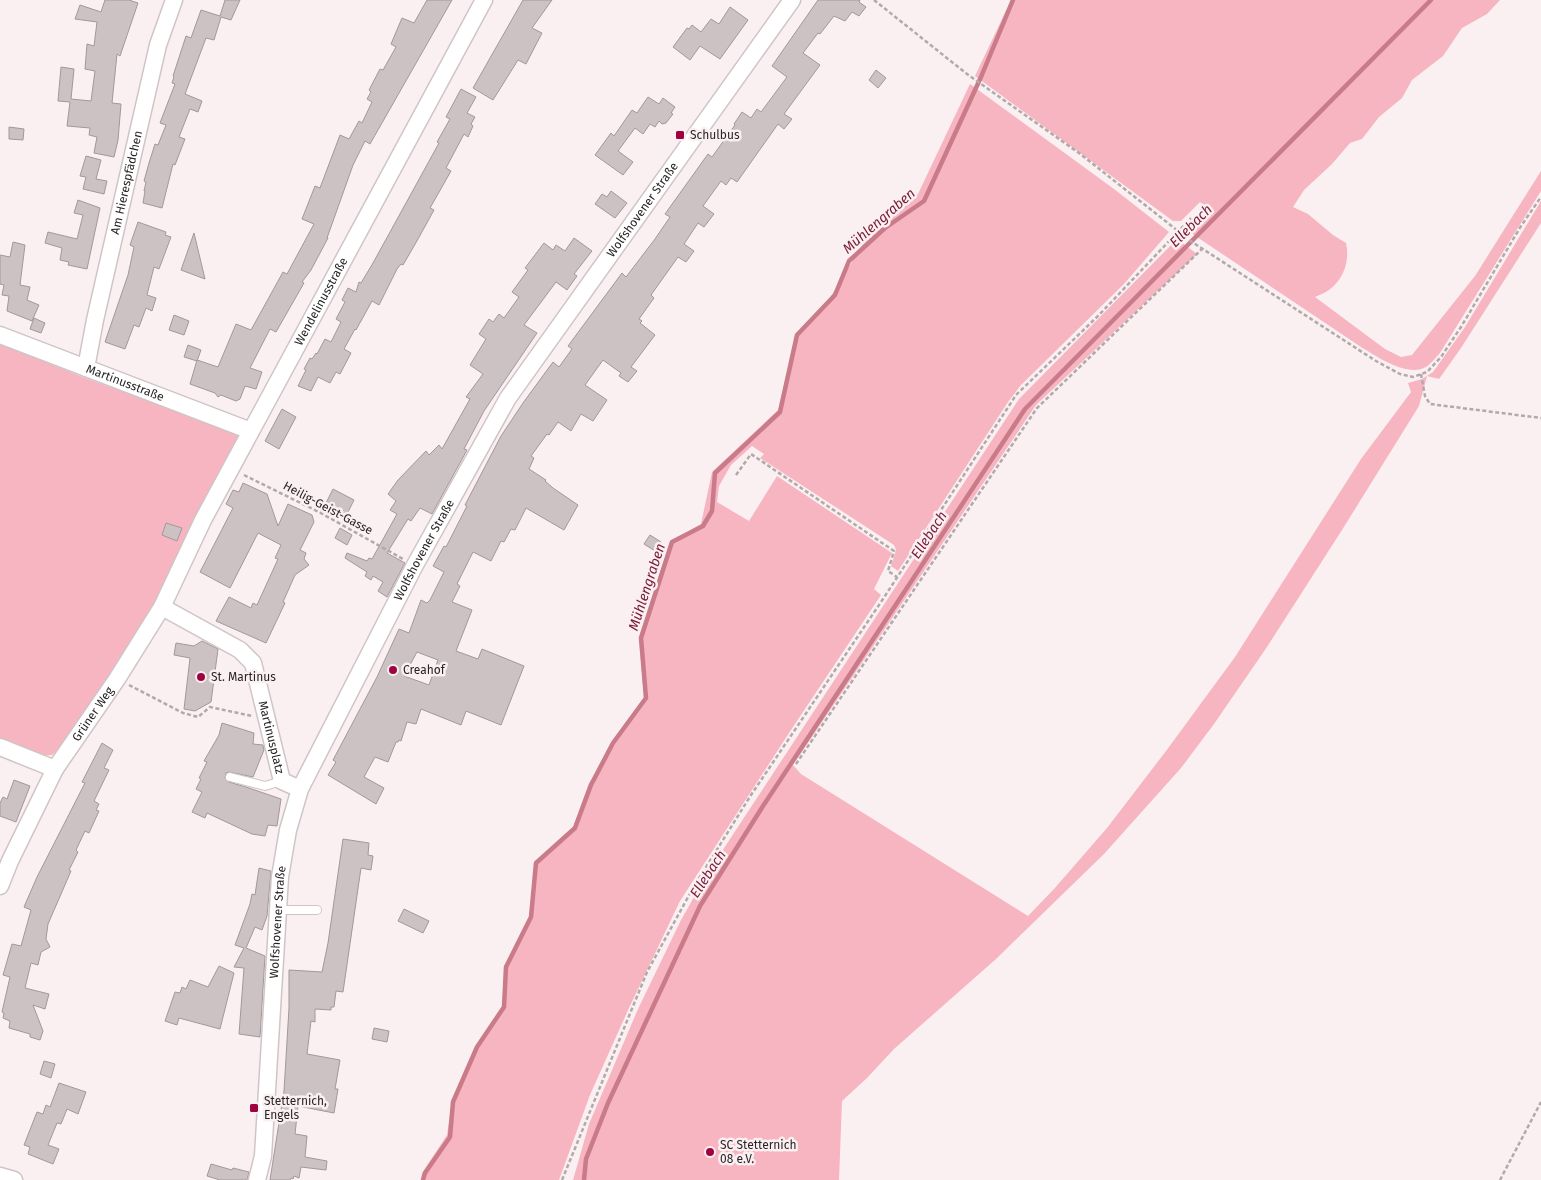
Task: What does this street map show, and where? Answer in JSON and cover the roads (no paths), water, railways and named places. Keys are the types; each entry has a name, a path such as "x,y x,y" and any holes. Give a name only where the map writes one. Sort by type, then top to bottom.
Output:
{"street":[{"name":"Am Hierespfädchen","path":"86,368 95,320 158,45 174,0"},
{"name":"Wendelinusstraße","path":"162,607 203,520 484,0"},
{"name":"Wolfshovener Straße","path":"257,1180 263,1156 280,877 288,830 300,789 415,565 508,398 792,0"},
{"name":"Martinusstraße","path":"0,334 251,431"},
{"name":"Grüner Weg","path":"0,886 54,769 117,679 162,607"},
{"name":"Martinusplatz","path":"162,607 240,650 253,663 282,781 300,789"},
{"path":"0,747 54,769"},
{"path":"0,1176 14,1180"}],"lane":[{"path":"230,777 265,786 282,781"},
{"path":"278,910 317,910"}],"waterway":[{"name":"Mühlengraben","path":"423,1180 425,1173 450,1137 453,1102 477,1047 504,1007 506,967 531,917 536,863 575,828 591,785 613,743 646,698 641,638 672,542 703,526 712,511 715,473 780,412 797,335 835,295 849,261 885,228 924,201 981,77 1013,0"},
{"name":"Ellebach","path":"584,1180 586,1159 608,1103 700,906 763,806 1025,409 1431,0"}],"place":[{"name":"Schulbus","path":"680,135"},
{"name":"Creahof","path":"393,670"},
{"name":"St. Martinus","path":"201,677"},
{"name":"Stetternich, Engels","path":"254,1108"},
{"name":"SC Stetternich 08 e.V.","path":"710,1152"}]}
